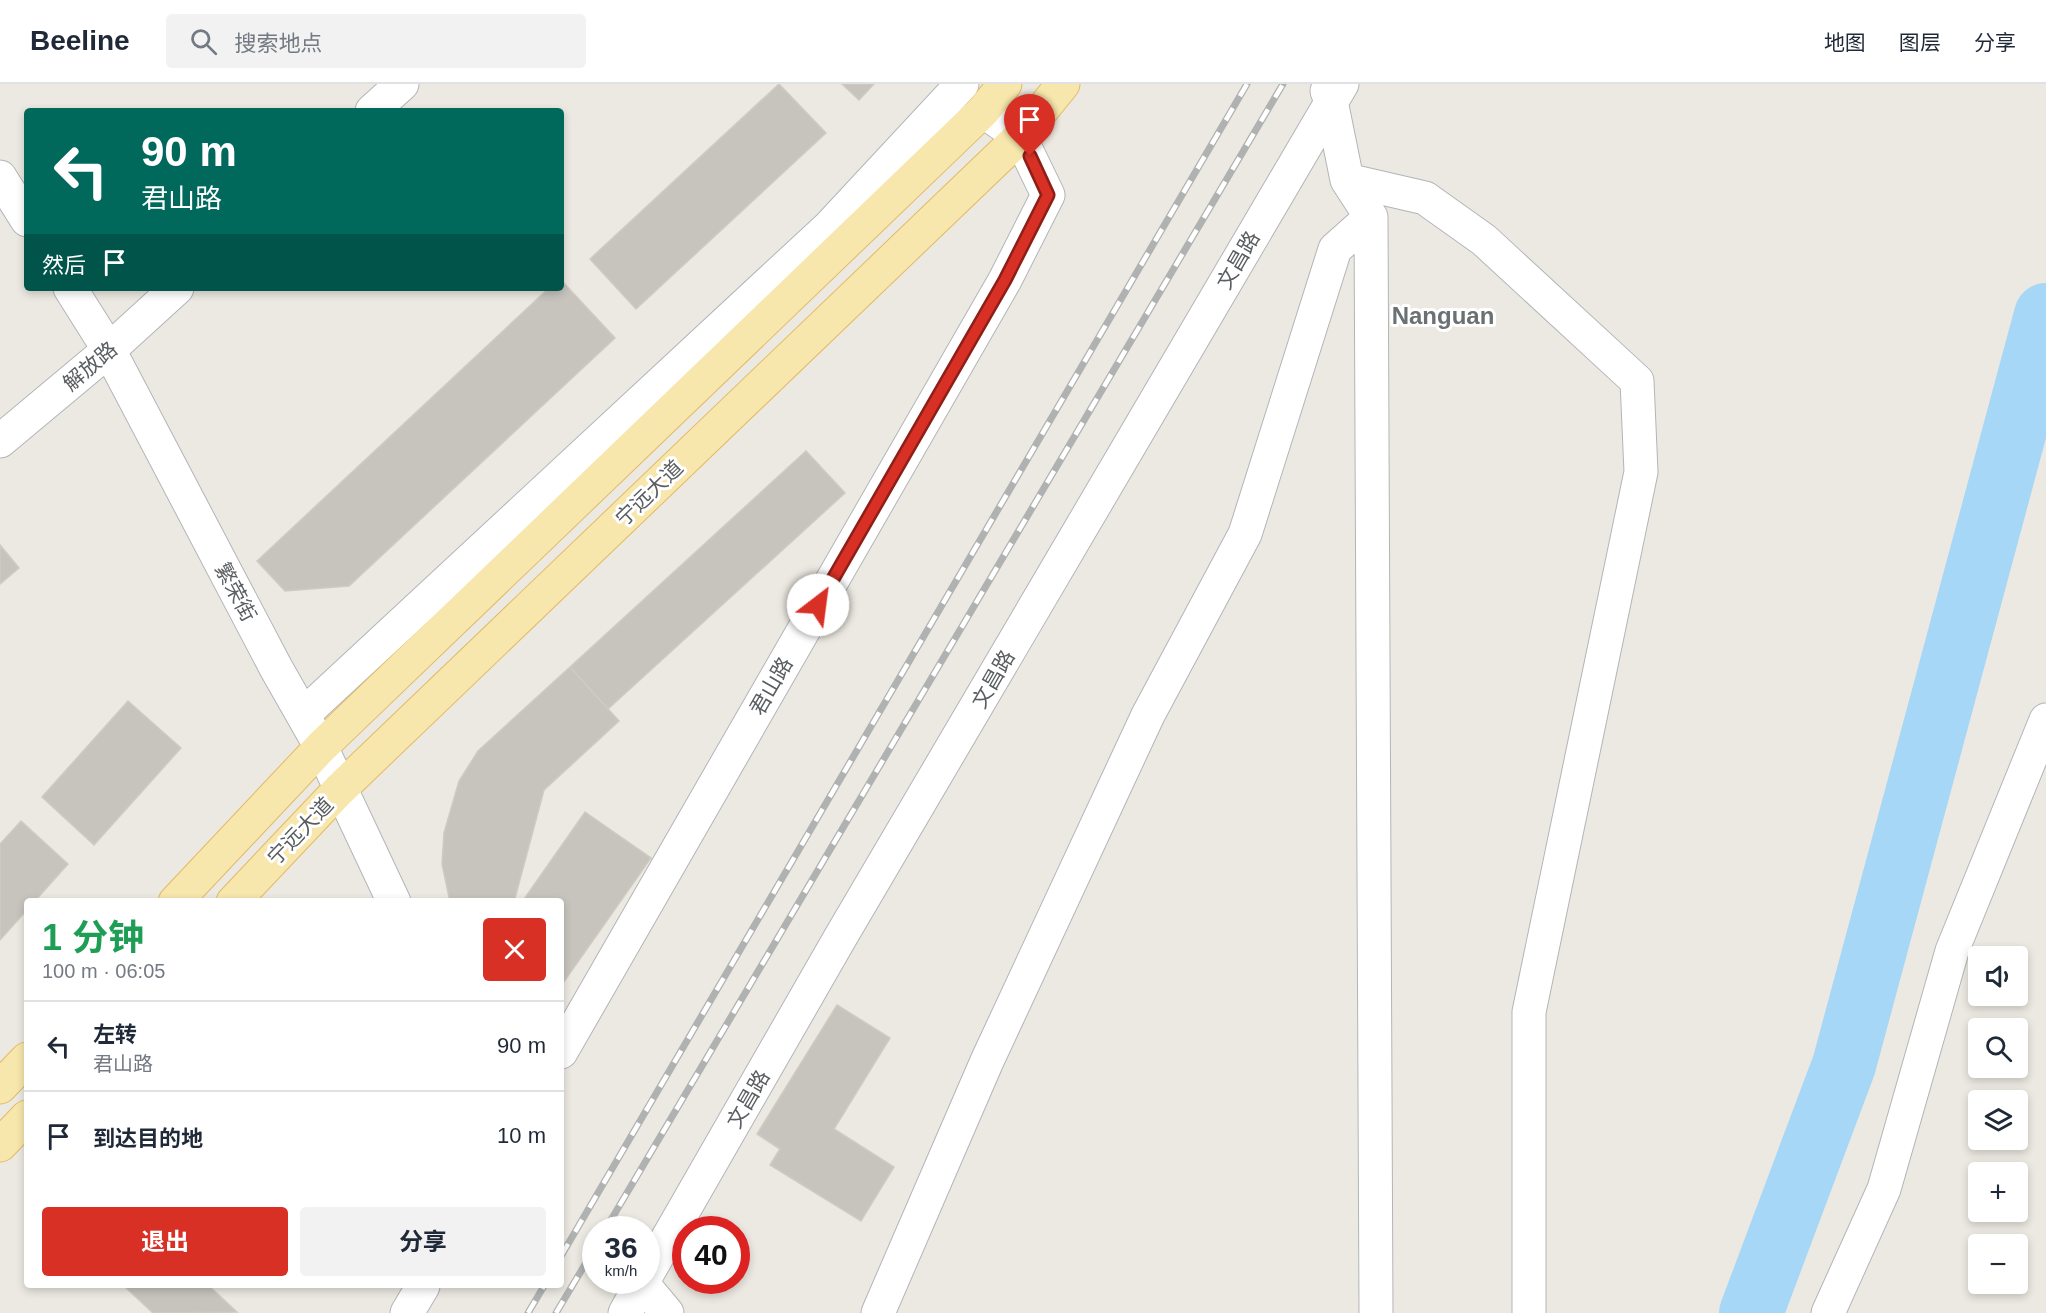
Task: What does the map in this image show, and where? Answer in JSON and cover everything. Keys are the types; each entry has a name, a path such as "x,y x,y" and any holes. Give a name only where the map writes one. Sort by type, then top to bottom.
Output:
{"main road":[{"name":"宁远大道","path":"179,898 321,747 983,111 1005,84"},
{"name":"宁远大道","path":"237,898 339,790 1020,137 1064,84"},
{"path":"0,1087 24,1062"},
{"path":"0,1145 24,1120"}],"street":[{"path":"375,108 402,84"},
{"path":"303,715 830,226 962,84"},
{"path":"1332,90 1347,180 1371,217 1376,1313"},
{"name":"文昌路","path":"660,1252 1332,90"},
{"name":"君山路","path":"564,1047 1005,280 1048,195 1020,137 983,111"},
{"path":"0,177 24,215"},
{"path":"1347,180 1425,198 1484,240 1637,381 1641,472 1529,1012 1529,1313"},
{"path":"878,1313 987,1061 1143,725 1245,534 1335,249 1371,217"},
{"name":"繁荣街","path":"72,291 109,350 321,747 339,790 392,898"},
{"name":"解放路","path":"0,441 109,350 174,291"},
{"path":"1828,1313 1884,1189 1952,951 2046,720"},
{"path":"407,1313 422,1288"},
{"name":"文昌路","path":"625,1313 636,1294"},
{"path":"654,1294 667,1313"}],"building":[{"path":"779,84 826,133 636,309 590,259"},
{"path":"842,84 874,84 859,100"},
{"path":"564,283 615,338 349,586 285,591 257,561 546,291 564,291"},
{"path":"806,451 845,493 608,709 570,667"},
{"path":"0,545 19,568 0,584"},
{"path":"570,667 619,721 544,790 515,898 449,898 442,864 444,833 459,781 478,751"},
{"path":"128,701 181,748 94,845 42,797"},
{"path":"585,812 651,858 564,982 564,898 525,898"},
{"path":"21,821 68,864 38,898 24,898 24,913 0,940 0,844"},
{"path":"837,1005 890,1038 834,1129 894,1167 861,1221 770,1165 780,1149 757,1134"},
{"path":"126,1288 211,1288 237,1312 153,1313"}],"waterway":[{"path":"1751,1313 1844,1065 2046,315"}],"railway":[{"path":"564,1251 1247,84"},
{"path":"613,1216 1283,84"},
{"path":"556,1313 582,1269"},
{"path":"528,1313 543,1288"}],"district":[{"name":"Nanguan","path":"1443,315"}],"route":[{"path":"818,605 1005,280 1048,195 1030,156"}]}
